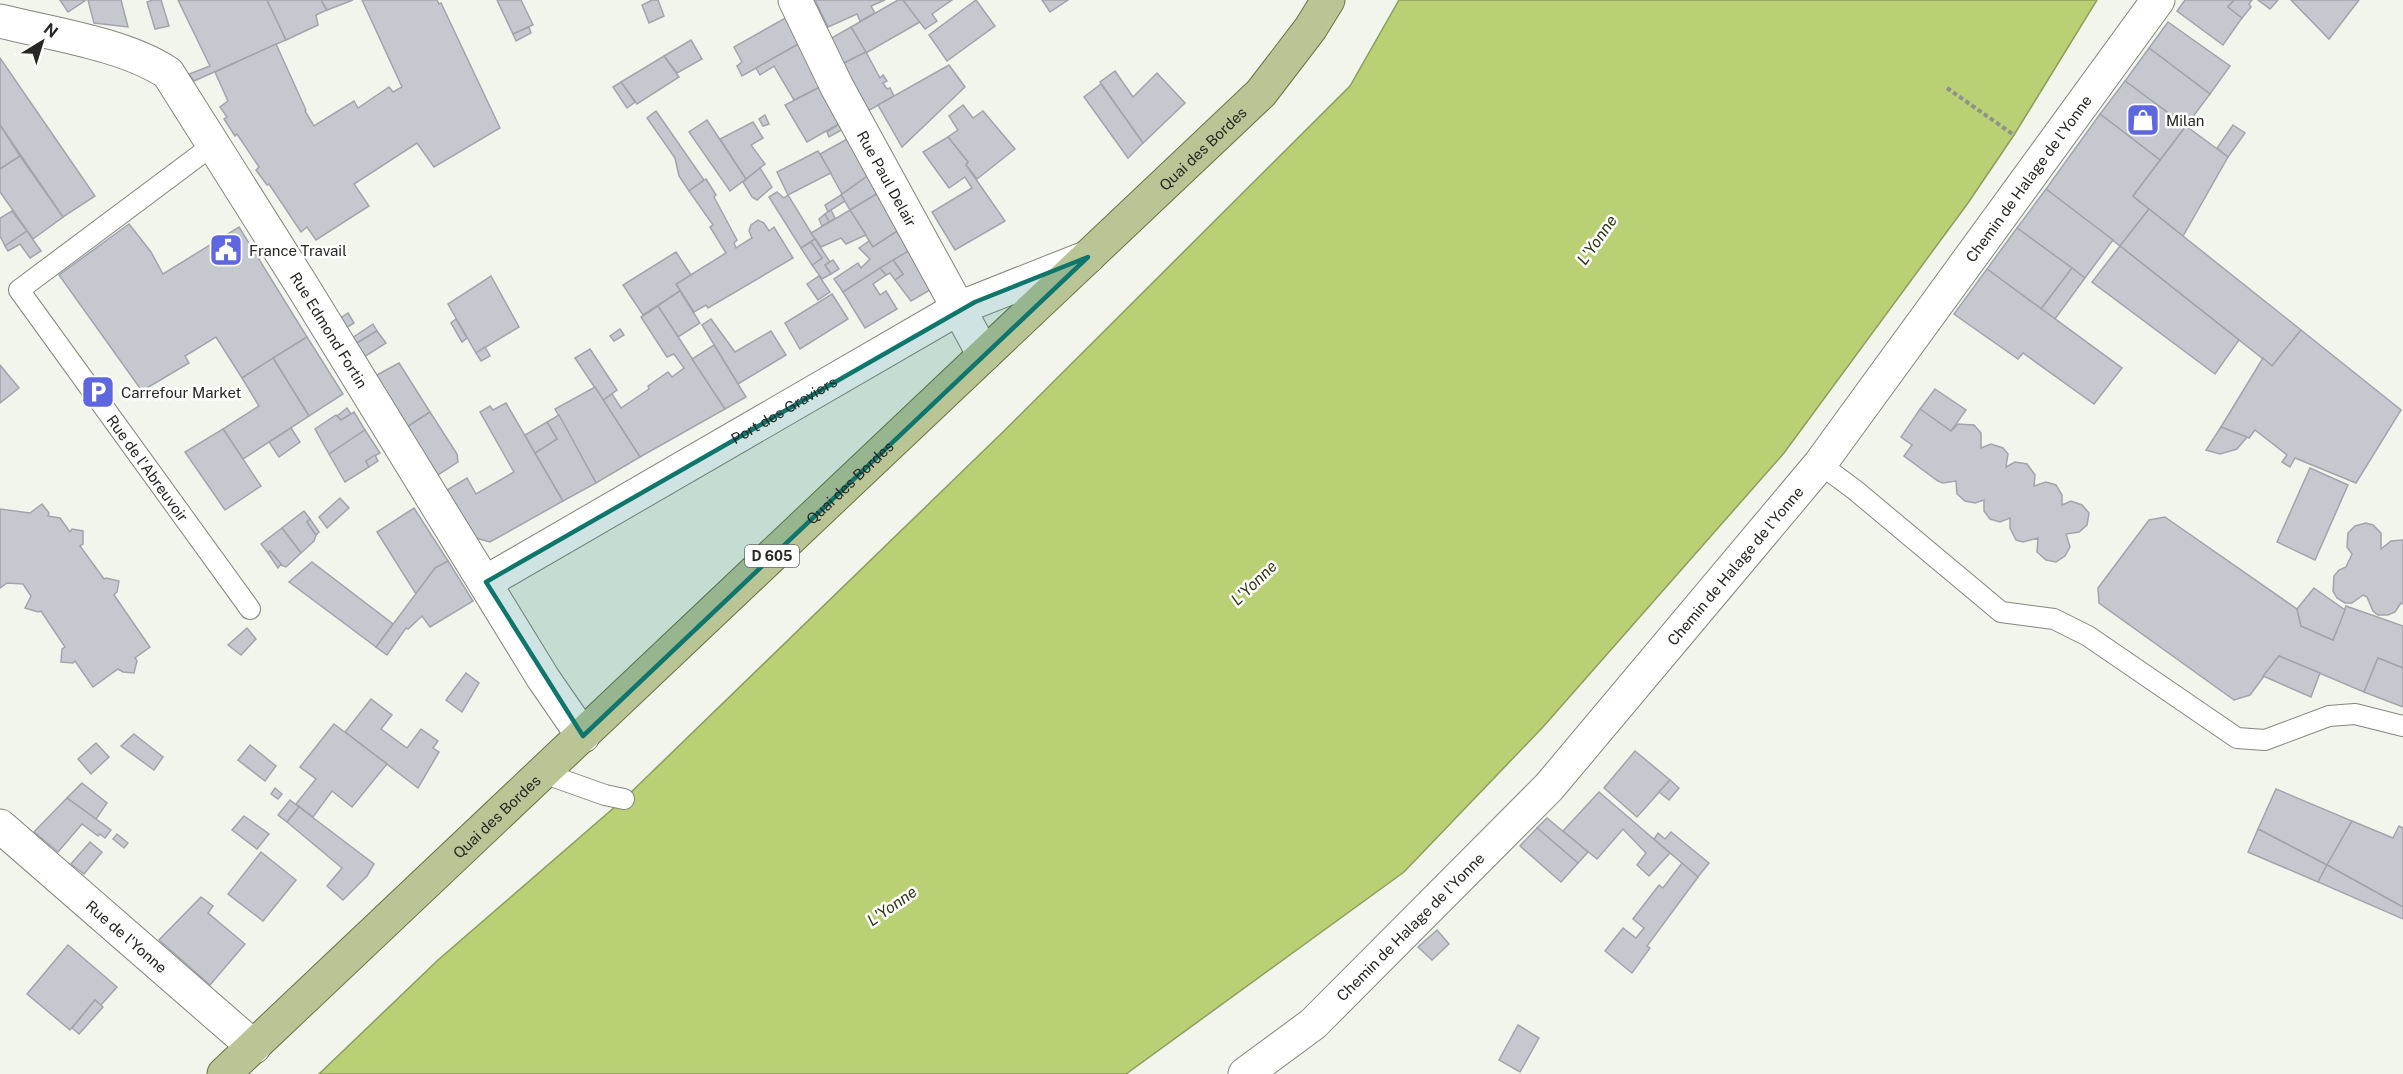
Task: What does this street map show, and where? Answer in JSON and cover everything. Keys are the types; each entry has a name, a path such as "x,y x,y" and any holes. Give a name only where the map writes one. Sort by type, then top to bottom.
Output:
{"main road":[{"name":"Quai des Bordes","path":"224,1074 1261,93 1310,29 1328,0"}],"street":[{"name":"Rue Paul Delair","path":"795,0 837,87 984,355"},
{"name":"Chemin de Halage de l'Yonne","path":"1245,1074 1312,1024 1549,787 1820,464 2158,0"},
{"name":"Rue Edmond Fortin","path":"0,21 129,53 149,61 168,73 486,582 549,687 583,736"},
{"name":"Port des Graviers","path":"486,582 959,308 1088,257"},
{"name":"Rue de l'Yonne","path":"0,826 254,1047"}],"lane":[{"name":"Rue de l'Abreuvoir","path":"213,145 10,292 250,609"},
{"path":"1820,464 2001,612 2054,619 2088,636 2237,738 2265,740 2329,716 2355,714 2403,726"},
{"path":"543,773 605,795 624,799"}],"path":[{"path":"1947,88 2014,135"}],"highlighted area":[{"path":"1088,257 583,736 486,582 975,302"}],"water":[{"name":"L'Yonne","path":"1399,0 2097,0 2014,135 1968,203 1784,453 1543,727 1404,872 1126,1074 319,1074 438,960 624,799 1005,430 1350,86"}],"building":[{"path":"60,0 86,0 68,12"},
{"path":"88,0 121,0 128,27 94,23"},
{"path":"161,0 169,26 155,29 147,2"},
{"path":"178,0 267,0 286,40 194,81 189,74 210,66"},
{"path":"267,0 321,0 327,10 316,15 318,25 286,40"},
{"path":"321,0 353,0 327,10"},
{"path":"362,0 437,0 439,4 441,3 500,128 434,167 417,143 354,184 369,206 316,240 307,227 301,232 269,184 267,185 256,170 259,167 237,134 235,136 224,119 227,117 220,107 228,101 215,72 276,44 305,111 314,126 354,101 358,108 389,87 393,92 402,87"},
{"path":"497,0 521,0 533,25 513,34"},
{"path":"658,0 664,16 649,23 642,5"},
{"path":"815,0 885,0 871,6 875,13 860,21 857,14 828,27"},
{"path":"898,0 903,0 920,22 866,53 851,27"},
{"path":"903,0 952,0 932,14 937,21 925,29"},
{"path":"976,0 995,26 947,61 929,35"},
{"path":"1042,0 1068,0 1050,12"},
{"path":"2185,0 2234,0 2228,7 2242,18 2223,45 2177,11"},
{"path":"2234,0 2252,0 2249,4 2251,7 2242,18 2228,7"},
{"path":"2258,0 2278,0 2270,9"},
{"path":"2291,0 2359,0 2329,39"},
{"path":"789,16 802,42 742,76 737,66 742,62 734,47"},
{"path":"2168,22 2230,66 2210,94 2149,48"},
{"path":"529,27 531,33 516,41 513,34"},
{"path":"851,27 866,52 836,67 823,43"},
{"path":"691,40 702,59 677,73 664,56"},
{"path":"802,42 824,85 794,100 774,66 760,75 756,68"},
{"path":"2149,48 2210,94 2186,126 2125,81"},
{"path":"866,52 880,78 883,75 887,81 883,83 887,89 890,88 894,96 861,115 836,67"},
{"path":"664,56 679,77 637,104 621,82"},
{"path":"0,58 95,196 63,217 0,125"},
{"path":"949,65 965,87 902,147 878,105"},
{"path":"1115,71 1133,97 1157,73 1185,103 1143,143 1100,82"},
{"name":"Milan","path":"2125,81 2186,126 2160,160 2100,114"},
{"path":"621,82 635,102 627,108 613,87"},
{"path":"1101,84 1143,143 1128,158 1084,97"},
{"path":"824,85 844,121 807,142 785,105"},
{"path":"963,105 973,118 983,111 1015,149 977,179 966,165 968,162 948,137 958,130 949,116"},
{"path":"656,111 704,180 689,191 679,176 675,158 647,118"},
{"path":"2100,114 2160,160 2133,196 2149,209 2120,246 2046,189"},
{"path":"765,115 769,124 763,126 759,119"},
{"path":"707,120 746,179 730,191 689,132"},
{"path":"844,121 847,127 829,137 827,132"},
{"path":"753,122 763,138 751,145 765,164 746,179 720,139"},
{"path":"0,125 20,156 0,169"},
{"path":"2233,125 2245,133 2228,157 2217,148"},
{"path":"2186,126 2228,157 2183,236 2133,196"},
{"path":"948,137 968,162 966,165 1005,221 955,250 932,212 972,188 965,177 949,188 923,152"},
{"path":"849,138 873,172 842,194 820,154"},
{"path":"818,151 831,173 788,195 777,172"},
{"path":"20,156 63,217 33,239 0,192 0,169"},
{"path":"760,168 772,187 757,200 752,197 743,182"},
{"path":"873,172 883,190 850,210 841,195"},
{"path":"706,179 737,240 734,243 736,248 752,238 749,231 751,225 758,220 764,223 769,231 774,227 793,258 708,308 706,305 694,312 676,284 726,253 710,227 713,225 689,191"},
{"path":"2046,189 2113,240 2085,278 2017,228"},
{"path":"883,190 905,226 873,247 850,210"},
{"path":"777,192 784,198 788,195 815,239 801,248 769,197"},
{"path":"841,195 845,201 828,212 825,205"},
{"path":"2149,209 2301,330 2272,366 2120,246"},
{"path":"831,210 835,218 829,222 825,214"},
{"path":"850,210 866,235 846,244 841,238 821,247 811,233"},
{"path":"12,211 27,231 5,246 0,236 0,218"},
{"path":"825,214 829,222 822,226 819,219"},
{"path":"129,224 151,252 163,274 239,227 307,337 242,378 216,337 185,356 189,363 142,391 59,275"},
{"path":"905,226 917,246 843,292 834,279 858,263 861,268 870,259 859,248 869,241 873,247"},
{"path":"2017,228 2072,268 2041,309 1987,269"},
{"path":"27,231 41,251 30,258 20,244 8,251 5,246"},
{"path":"815,239 830,262 825,265 831,274 822,279 812,265 822,258 811,242"},
{"path":"811,242 822,258 812,265 801,248"},
{"path":"917,246 935,287 911,301 895,280 903,274 893,260"},
{"path":"2120,246 2239,340 2215,374 2092,282"},
{"path":"676,252 691,275 676,284 680,291 643,315 623,285"},
{"path":"833,260 839,269 831,274 825,265"},
{"path":"893,260 903,274 895,280 890,273 886,275 880,268"},
{"path":"880,268 886,275 873,284 880,295 886,291 897,309 865,328 843,292"},
{"path":"2072,268 2085,278 2055,319 2041,309"},
{"path":"1987,269 2122,368 2094,404 2023,353 2018,359 1954,314"},
{"path":"491,276 519,327 476,353 448,304"},
{"path":"819,276 830,292 818,300 807,284"},
{"path":"680,291 700,323 678,337 658,306"},
{"path":"832,294 848,319 800,349 785,323"},
{"path":"658,306 725,409 640,457 603,400 612,394 621,408 649,389 648,386 668,372 672,377 684,368 674,354 667,357 641,317"},
{"path":"348,313 354,323 346,328 339,319"},
{"path":"456,319 467,338 462,342 451,323"},
{"path":"711,319 735,352 771,331 786,355 738,384 702,325"},
{"path":"373,324 377,331 355,344 352,338"},
{"path":"620,329 624,335 614,341 610,336"},
{"path":"2301,330 2401,410 2356,483 2295,458 2290,467 2282,462 2287,455 2255,430 2249,438 2221,427 2263,358 2272,366"},
{"path":"377,331 386,343 364,357 355,344"},
{"path":"307,337 343,394 309,416 273,358"},
{"path":"714,345 746,397 725,409 692,359"},
{"path":"485,347 490,356 481,361 476,353"},
{"path":"590,349 617,390 603,400 575,358"},
{"path":"273,358 309,416 243,459 223,429 259,406 242,378"},
{"path":"399,363 430,412 407,427 375,376"},
{"path":"0,365 19,388 0,403"},
{"path":"595,387 640,457 596,483 555,409"},
{"path":"1935,389 1966,410 1951,431 1920,409"},
{"path":"506,403 563,501 490,542 476,538 447,490 467,478 476,494 514,472 480,412 490,406 493,410"},
{"path":"347,408 351,414 341,420 337,416"},
{"path":"1920,409 1951,431 1958,424 1974,425 1981,433 1981,448 1991,444 2003,448 2008,454 2006,467 2015,462 2027,464 2035,475 2034,486 2046,482 2056,485 2062,495 2062,505 2071,501 2082,505 2089,513 2087,525 2079,532 2066,534 2070,547 2065,556 2056,562 2046,560 2037,552 2038,538 2023,542 2016,540 2010,528 2010,518 2000,522 1990,519 1984,511 1984,500 1975,503 1965,501 1957,494 1956,481 1943,483 1938,481 1904,456 1912,445 1901,437"},
{"path":"354,412 365,430 329,454 315,429 336,415 341,420"},
{"path":"430,412 457,454 458,462 438,475 407,427"},
{"path":"559,415 596,483 563,501 535,453 557,439 547,422"},
{"path":"547,422 557,439 535,453 525,435"},
{"path":"2221,427 2247,437 2237,449 2220,454 2206,450"},
{"path":"291,428 300,442 279,457 269,442"},
{"path":"223,429 261,486 225,510 185,452"},
{"path":"365,430 380,453 366,461 369,467 345,482 329,454"},
{"path":"375,455 378,461 369,467 366,461"},
{"path":"2310,468 2348,485 2315,560 2277,542"},
{"path":"340,498 349,508 327,528 319,517"},
{"path":"42,504 49,513 48,516 60,518 70,532 72,529 83,531 83,544 80,546 104,579 119,581 117,592 114,595 150,647 135,658 137,661 134,673 118,669 93,687 75,661 73,663 61,662 62,649 65,647 41,611 25,608 31,596 23,584 7,583 0,588 0,509 30,513"},
{"path":"414,508 448,561 435,568 416,594 377,532"},
{"path":"304,511 310,519 307,522 316,535 314,541 301,553 282,528"},
{"path":"2165,517 2297,609 2301,626 2333,640 2346,606 2403,626 2403,668 2378,658 2364,692 2279,656 2250,695 2234,700 2099,603 2098,588 2149,520"},
{"path":"310,519 319,532 316,535 307,522"},
{"path":"2366,523 2373,525 2381,533 2381,549 2391,541 2403,540 2403,604 2401,603 2395,612 2388,615 2378,615 2373,611 2367,597 2363,595 2352,603 2345,603 2337,598 2333,591 2334,576 2346,567 2352,554 2347,547 2348,533 2355,526"},
{"path":"282,528 301,553 286,567 280,565 270,551 268,553 261,544"},
{"path":"270,551 281,564 278,568 268,553"},
{"path":"448,561 473,601 430,627 422,616 408,629 406,628 387,655 376,647 435,568"},
{"path":"312,562 393,624 376,647 289,582"},
{"path":"2314,588 2345,610 2333,640 2301,626 2297,609"},
{"path":"247,628 256,639 241,655 228,645"},
{"path":"2279,656 2320,673 2311,697 2263,676"},
{"path":"2378,658 2403,668 2403,707 2364,692"},
{"path":"466,673 479,683 462,712 446,700"},
{"path":"371,699 392,715 381,729 407,748 421,729 438,741 433,748 439,752 418,788 345,732"},
{"path":"334,724 387,764 352,807 332,791 313,817 296,804 316,779 300,767"},
{"path":"134,734 163,757 154,770 121,746"},
{"path":"96,743 109,757 91,774 78,759"},
{"path":"250,745 276,766 265,781 238,760"},
{"path":"1635,751 1670,780 1637,817 1604,788"},
{"path":"1670,780 1679,788 1669,800 1659,792"},
{"path":"82,783 107,803 96,819 67,798"},
{"path":"275,788 282,794 278,799 271,794"},
{"path":"2276,789 2352,821 2327,865 2258,829"},
{"path":"1599,792 1670,853 1649,876 1637,865 1646,853 1623,829 1597,859 1563,831"},
{"path":"67,798 111,830 105,838 100,834 98,836 82,824 58,852 34,832"},
{"path":"290,800 299,807 287,822 278,815"},
{"path":"299,807 374,864 367,876 343,900 327,886 342,868 287,822"},
{"path":"244,816 269,834 257,849 232,830"},
{"path":"1547,818 1588,852 1578,863 1537,828"},
{"path":"2352,821 2393,838 2399,826 2403,828 2403,907 2327,865"},
{"path":"1537,828 1578,863 1561,882 1520,846"},
{"path":"2258,829 2327,865 2318,882 2248,852"},
{"path":"1671,832 1709,863 1698,877 1654,839 1658,833 1665,839"},
{"path":"117,834 128,843 124,848 113,839"},
{"path":"90,842 102,852 84,874 71,864"},
{"path":"261,852 296,880 263,921 228,894"},
{"path":"1682,863 1698,877 1647,946 1650,948 1632,973 1605,951 1623,928 1636,938 1644,928 1633,919 1659,885 1663,888"},
{"path":"2327,865 2403,907 2403,919 2318,882"},
{"path":"201,897 213,906 208,913 245,944 210,985 159,940"},
{"path":"1437,930 1449,944 1432,960 1418,947"},
{"path":"68,945 117,987 101,1005 95,1000 70,1030 27,994"},
{"path":"95,1000 103,1007 79,1034 72,1028"},
{"path":"1518,1025 1539,1038 1520,1072 1499,1060"}],"place":[{"name":"Milan","path":"2143,120"},
{"name":"France Travail","path":"226,250"},
{"name":"Carrefour Market","path":"98,392"}]}
